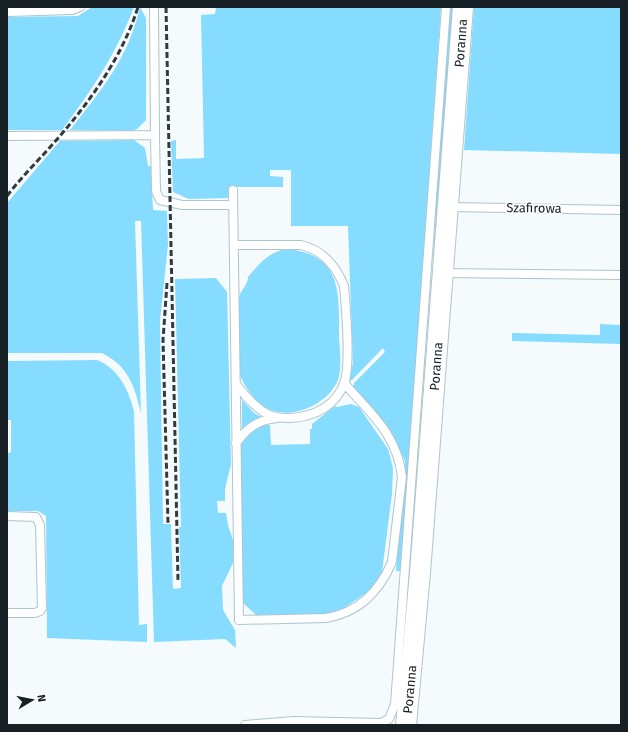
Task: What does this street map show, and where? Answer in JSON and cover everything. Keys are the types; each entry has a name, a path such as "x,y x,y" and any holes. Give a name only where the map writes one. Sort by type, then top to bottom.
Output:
{"street":[{"name":"Poranna","path":"406,725 420,573 463,7"}],"lane":[{"path":"7,12 72,10 80,7"},
{"path":"154,7 156,191 160,200 182,205 233,206"},
{"path":"245,725 293,721 381,723 389,719 396,704 446,7"},
{"path":"7,136 155,135"},
{"path":"233,190 239,620 326,618 349,612 363,603 377,589 392,562 402,477 398,458 390,436 344,383"},
{"name":"Szafirowa","path":"447,207 621,210"},
{"path":"234,245 301,245 311,247 328,259 339,274 344,286 347,367 344,383 325,409 313,415 264,420 254,424 236,443"},
{"path":"442,273 621,275"},
{"path":"236,384 258,408 278,418"},
{"path":"7,516 36,517 40,525 42,608 40,611 35,613 7,613"}],"shaded area":[{"path":"92,7 134,7 111,56 83,101 62,130 7,130 7,17 78,16"},
{"path":"140,7 146,18 146,120 137,129 132,131 70,130 103,87 121,58 135,26"},
{"path":"216,7 441,7 430,164 428,233 402,571 396,571 405,461 390,430 353,387 354,383 385,352 383,348 351,381 349,378 353,363 348,226 291,226 291,170 270,170 270,176 283,177 283,187 229,187 228,198 189,199 173,192 171,141 176,140 176,159 204,158 201,15 215,14"},
{"path":"448,7 455,7 430,325 439,147"},
{"path":"474,7 621,7 621,154 464,150"},
{"path":"134,140 145,148 148,166 151,166 153,210 167,211 168,245 160,321 163,524 171,524 173,589 181,588 175,279 216,278 227,292 231,464 225,489 225,501 217,501 218,513 226,513 233,540 233,563 222,586 223,610 235,630 236,648 225,639 154,642 141,221 135,221 141,413 133,385 129,378 118,364 102,353 7,353 7,203 60,141"},
{"path":"287,249 305,253 319,259 328,268 334,279 339,306 340,370 338,380 326,397 307,408 286,413 276,412 262,406 247,389 240,375 238,313 239,296 247,283 248,277 269,255 280,250"},
{"path":"600,324 621,325 621,344 512,341 512,333 600,335"},
{"path":"97,360 105,364 117,374 129,395 134,411 139,625 147,624 147,642 47,638 46,516 38,511 7,511 7,453 10,453 11,450 11,420 7,420 7,361"},
{"path":"242,400 254,413 263,418 242,430"},
{"path":"351,404 359,407 388,449 393,468 392,494 382,572 372,589 344,608 325,614 256,615 242,602 239,452 243,441 254,429 264,425 270,425 271,445 310,444 310,429 312,429 312,424 335,406 337,407"}],"railway":[{"path":"7,196 53,144 95,92 124,42 138,7"},
{"path":"166,7 178,581"},
{"path":"167,283 163,340 168,523"}]}
